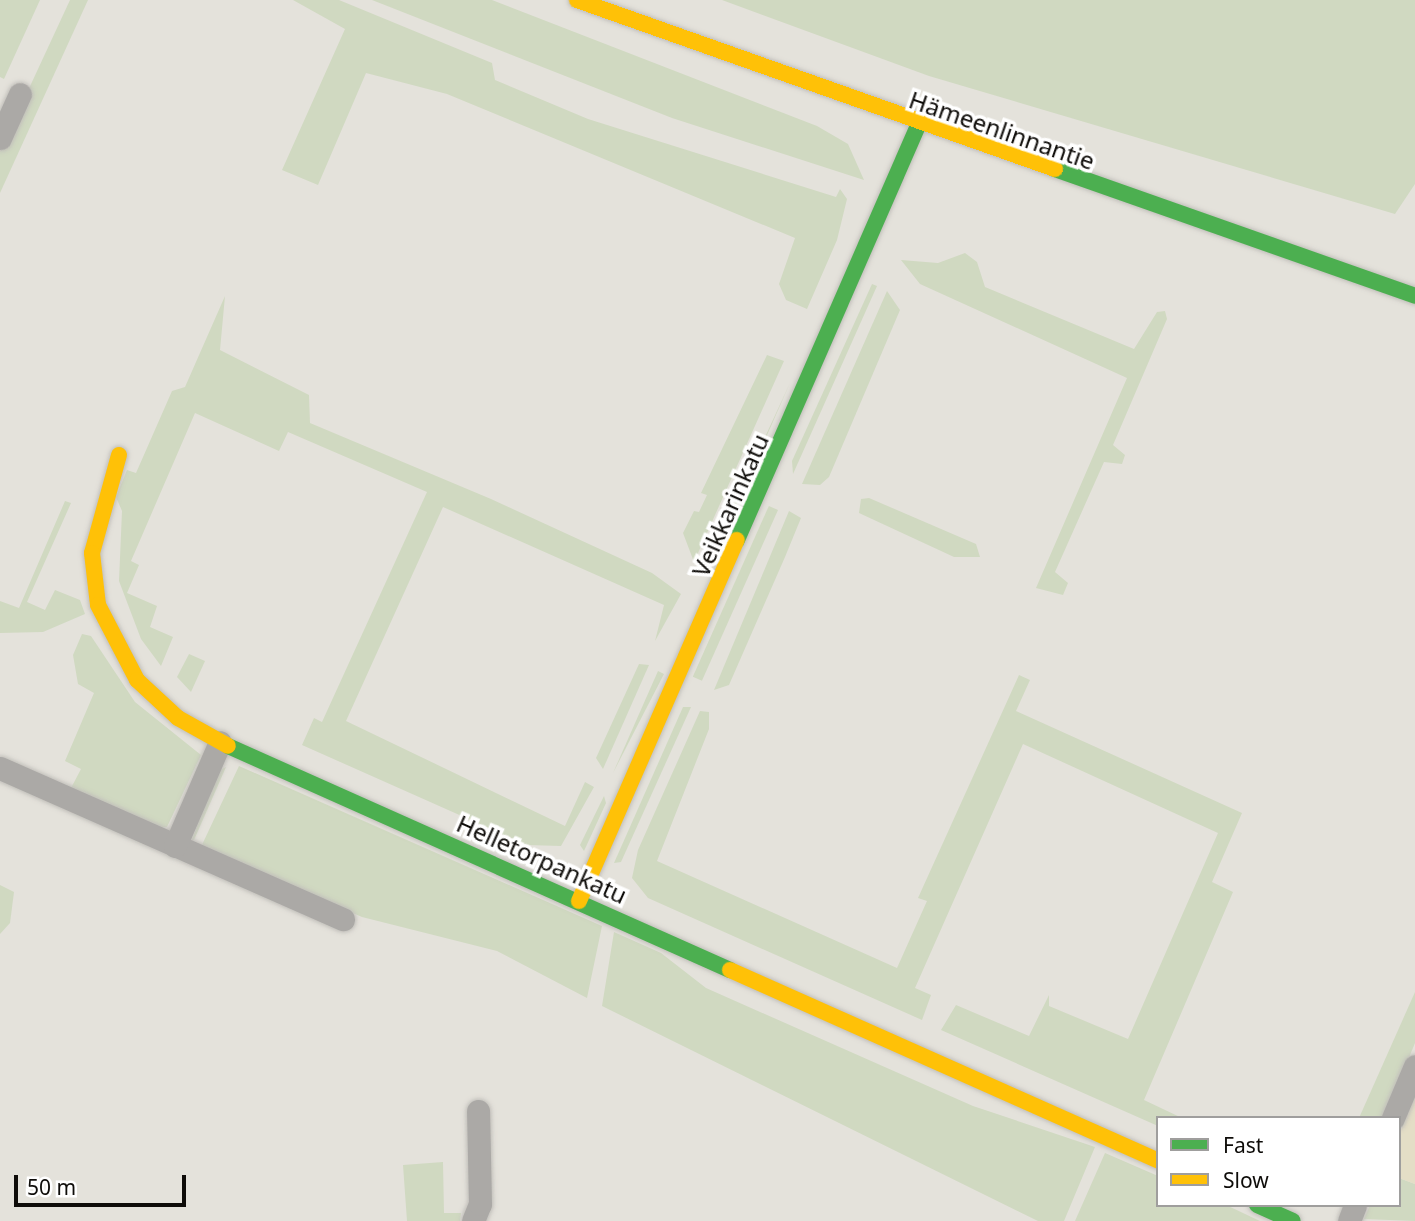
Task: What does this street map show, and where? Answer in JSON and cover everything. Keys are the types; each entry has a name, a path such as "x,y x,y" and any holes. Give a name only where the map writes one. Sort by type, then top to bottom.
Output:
{"street":[{"name":"Hämeenlinnantie","path":"577,0 918,126 1415,296"},
{"path":"0,138 20,94"},
{"name":"Veikkarinkatu","path":"579,901 918,126"},
{"name":"Helletorpankatu","path":"119,455 98,516 93,553 98,605 138,680 178,718 220,742 1156,1160"},
{"path":"175,846 220,742"},
{"path":"0,768 343,919"},
{"path":"1394,1116 1415,1066"},
{"path":"472,1221 480,1204 478,1111"},
{"path":"1262,1207 1293,1221"}],"green space":[{"path":"0,0 40,0 4,79 0,77"},
{"path":"70,0 88,0 0,193 0,151"},
{"path":"293,0 339,0 492,63 495,80 588,119 836,197 840,189 847,199 837,240 807,309 786,300 779,284 795,238 447,94 366,73 318,185 282,170 345,29"},
{"path":"372,0 492,0 817,126 848,144 864,180 672,118"},
{"path":"722,0 1415,0 1415,184 1395,214 929,76"},
{"path":"965,253 977,262 985,287 1134,349 1157,312 1165,311 1167,319 1113,445 1125,455 1122,464 1104,462 1055,572 1068,583 1063,595 1036,588 1127,378 920,284 901,260 938,263"},
{"path":"872,284 877,286 793,474 792,461"},
{"path":"887,291 900,310 829,477 820,485 802,484"},
{"path":"225,296 220,350 309,395 310,423 491,499 652,573 681,594 655,641 664,605 443,507 346,721 565,826 585,782 594,787 561,846 527,845 302,745 314,718 322,722 427,492 288,432 279,451 195,413 131,561 139,565 127,593 157,606 150,627 173,637 161,666 141,639 119,581 122,511 116,497 127,470 136,473 172,391 185,387"},
{"path":"767,355 784,361 694,562 683,533 694,511 699,512 707,495 701,493"},
{"path":"790,383 707,571 704,569"},
{"path":"869,498 976,544 980,557 954,557 859,513 861,499"},
{"path":"65,501 71,503 27,602 45,610 55,590 80,600 85,614 43,632 0,633 0,601 19,608"},
{"path":"769,506 778,510 702,681 693,677"},
{"path":"789,511 801,518 785,557 729,685 714,690"},
{"path":"82,634 91,636 135,702 201,755 167,827 156,828 70,790 81,769 65,761 94,693 78,684 73,655"},
{"path":"189,654 205,661 191,692 177,677"},
{"path":"639,664 649,665 603,769 596,758"},
{"path":"658,671 664,674 613,773"},
{"path":"1019,675 1030,680 1016,711 1242,813 1212,882 1233,892 1144,1100 1178,1116 1156,1116 1156,1125 941,1030 956,1005 1029,1036 1049,995 1049,1006 1128,1039 1218,833 1023,744 915,988 931,995 922,1020 648,898 632,878 638,850 700,711 709,712 709,729 657,861 897,968 927,901 918,898"},
{"path":"683,707 691,707 621,862 614,863"},
{"path":"239,766 602,926 587,998 497,951 362,917 201,847"},
{"path":"226,767 194,840 191,842 218,771"},
{"path":"604,796 606,803 584,851 580,845"},
{"path":"0,885 14,892 10,923 0,934"},
{"path":"614,932 661,953 706,988 973,1106 1095,1147 1064,1221 1038,1221 602,1006"},
{"path":"1415,992 1415,1043 1385,1116 1360,1116"},
{"path":"1105,1153 1156,1175 1156,1207 1230,1207 1260,1221 1075,1221"},
{"path":"443,1162 444,1213 461,1213 460,1221 407,1221 403,1165"},
{"path":"1401,1179 1415,1184 1415,1221 1364,1219 1369,1207 1401,1207"}],"sand":[{"path":"1415,1097 1415,1184 1401,1179 1401,1129"}],"traffic: fast":[{"path":"737,540 918,126"},
{"path":"1055,169 1415,296"},
{"path":"228,746 730,970"},
{"path":"1262,1207 1293,1221"}],"traffic: slow":[{"path":"577,0 1055,169"},
{"path":"119,455 92,553 98,605 137,680 178,718 228,746"},
{"path":"579,901 737,540"},
{"path":"730,970 1156,1160"}]}
